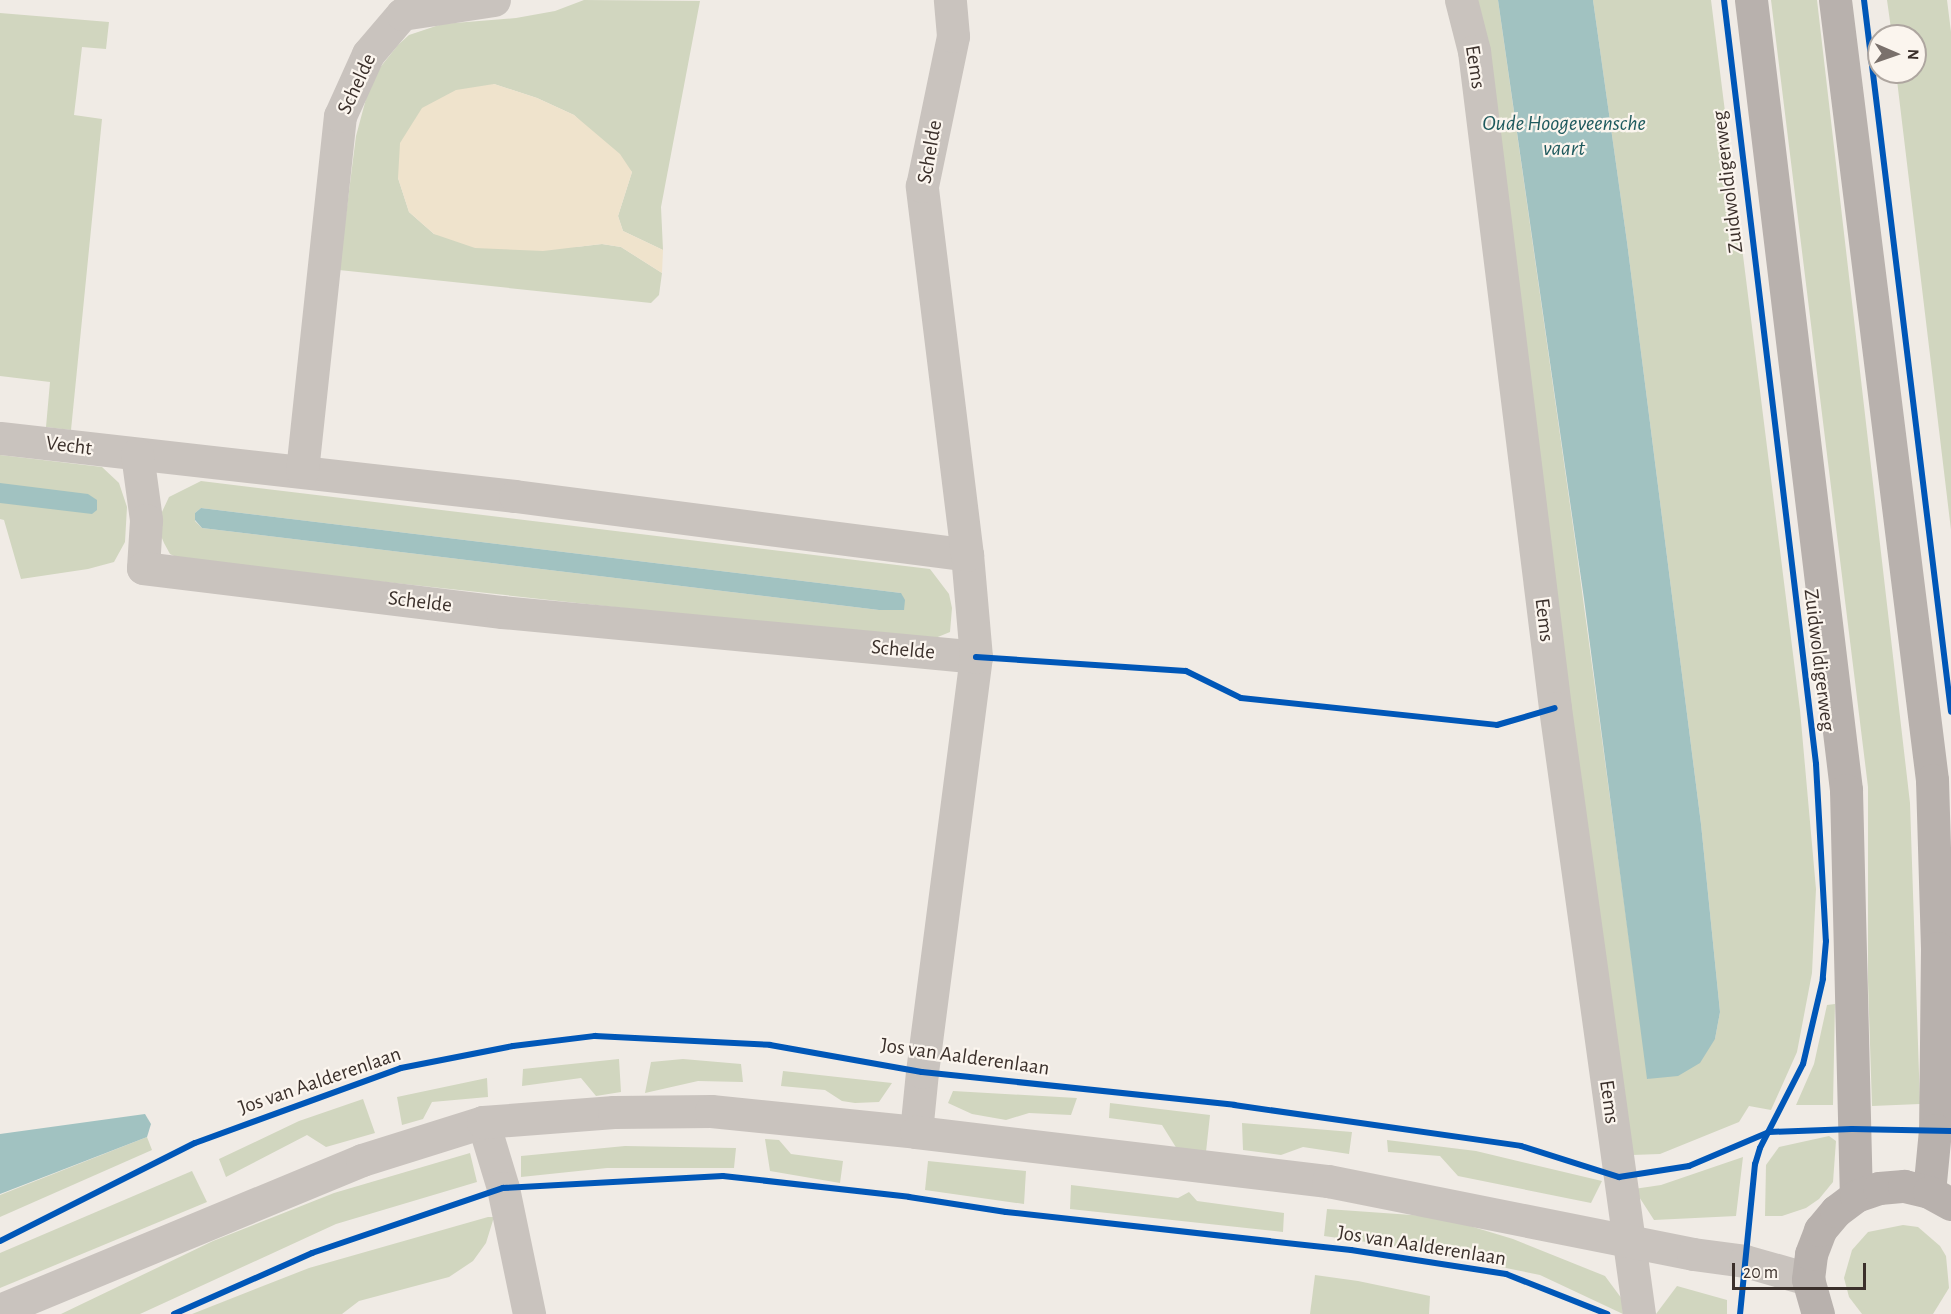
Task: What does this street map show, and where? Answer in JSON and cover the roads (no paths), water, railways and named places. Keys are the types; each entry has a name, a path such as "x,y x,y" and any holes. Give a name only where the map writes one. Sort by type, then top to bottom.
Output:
{"main road":[{"name":"Zuidwoldigerweg","path":"1751,0 1846,790 1852,1129 1856,1196"},
{"path":"1818,1314 1808,1279 1811,1254 1820,1230 1836,1211 1856,1196 1879,1188 1904,1186 1940,1198 1935,1130 1937,971 1932,780 1835,0"}],"street":[{"name":"Schelde","path":"302,471 340,116 368,54 402,15 494,0"},
{"name":"Schelde","path":"916,1132 976,657 967,555 922,186 952,36 950,0"},
{"name":"Eems","path":"1461,0 1474,51 1557,720 1639,1314"},
{"name":"Vecht","path":"0,438 137,454"},
{"name":"Schelde","path":"137,454 146,520 143,568 502,612 976,657"},
{"path":"137,454 302,471 967,555"},
{"name":"Jos van Aalderenlaan","path":"0,1310 362,1160 483,1122 614,1112 711,1111 916,1132 1328,1181 1693,1254 1744,1261 1808,1279"},
{"path":"483,1122 503,1188 529,1314"}],"water":[{"name":"Oude Hoogeveensche vaart","path":"1498,0 1593,0 1627,242 1701,824 1720,1012 1715,1039 1700,1063 1678,1076 1647,1079 1584,599"},
{"path":"0,483 88,494 97,500 97,510 92,514 0,503"},
{"path":"201,508 901,593 905,600 904,610 879,610 202,528 195,520 195,513"},
{"path":"145,1114 151,1124 147,1137 0,1194 0,1134"}]}
